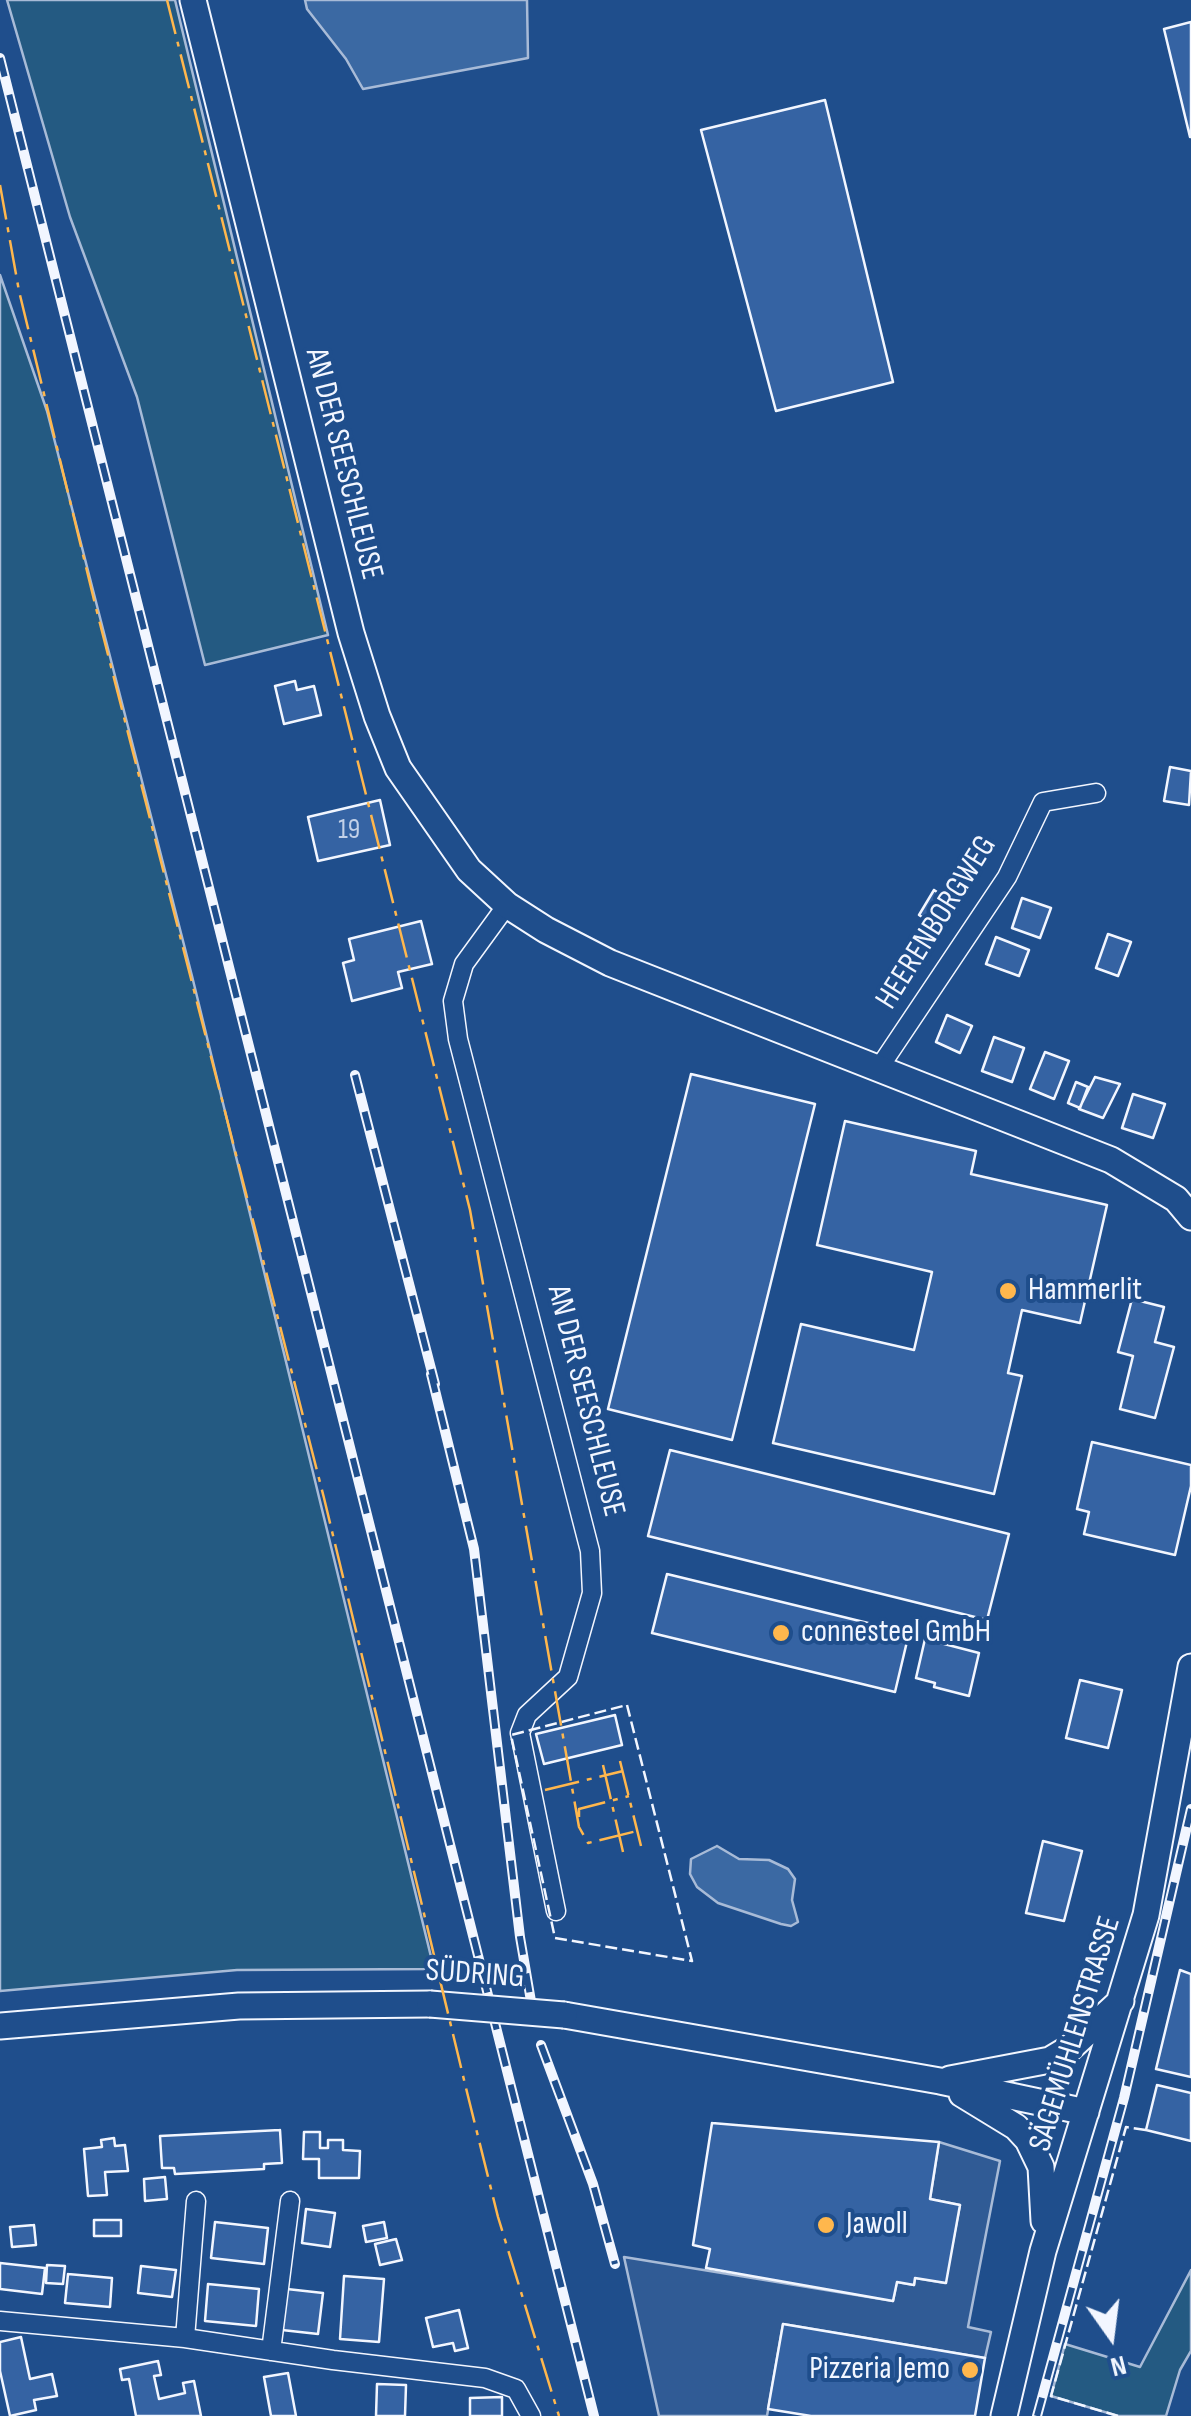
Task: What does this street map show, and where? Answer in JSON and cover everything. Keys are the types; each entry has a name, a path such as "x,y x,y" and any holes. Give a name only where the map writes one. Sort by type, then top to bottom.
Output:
{"street":[{"name":"AN DER SEESCHLEUSE","path":"194,0 346,614 377,716 398,768 430,820 468,870 508,905 546,930 610,963 1110,1160 1176,1199 1191,1217"},
{"name":"HEERENBORGWEG","path":"879,1068 1007,878 1043,802 1096,793"},
{"name":"AN DER SEESCHLEUSE","path":"508,905 464,964 453,1000 458,1039 590,1551 592,1593 568,1677 527,1715 520,1733 556,1910"},
{"name":"SÄGEMÜHLENSTRASSE","path":"1004,2416 1043,2252 1146,1914 1191,1667"},
{"path":"940,2081 1050,2060 1070,2048 1121,2001"},
{"name":"SÜDRING","path":"0,2026 239,2006 430,2004 564,2015 940,2081 1086,2112"},
{"name":"SÜDRING","path":"940,2081 1016,2127 1028,2140 1041,2166 1044,2188 1043,2252"},
{"path":"271,2351 290,2201"},
{"path":"185,2338 196,2202"},
{"path":"0,2321 185,2338 485,2378 516,2389 532,2416"}],"shaded area":[{"path":"7,0 175,0 328,635 205,665 137,397 70,217"},
{"path":"305,0 527,0 528,58 363,89 346,59 307,9"},
{"path":"0,275 47,411 192,976 434,1969 237,1970 0,1991"},
{"path":"717,1846 739,1859 769,1860 788,1869 795,1879 792,1900 798,1922 791,1926 781,1924 718,1903 697,1887 690,1874 691,1859"},
{"path":"939,2142 1000,2161 968,2327 991,2332 985,2358 783,2324 767,2416 659,2416 624,2257 893,2301 897,2282 914,2285 915,2278 945,2283 960,2205 930,2199"},
{"path":"1191,2270 1191,2351 1180,2370 1166,2416 1118,2416 1051,2396 1065,2344 1140,2367"}],"building":[{"path":"1191,22 1191,137 1190,137 1164,29"},
{"path":"825,100 893,382 776,411 701,130"},
{"path":"295,681 297,690 314,686 321,715 284,724 275,686"},
{"path":"1170,767 1191,771 1189,805 1164,801"},
{"path":"380,800 390,845 318,861 308,817"},
{"path":"934,890 957,905 942,930 919,915"},
{"path":"1022,898 1051,908 1040,938 1012,928"},
{"path":"421,921 432,964 398,972 402,988 352,1001 343,963 354,960 349,939"},
{"path":"1108,934 1131,942 1118,976 1096,968"},
{"path":"996,937 1029,950 1019,976 986,964"},
{"path":"947,1015 972,1026 960,1053 936,1042"},
{"path":"994,1037 1024,1048 1012,1082 982,1071"},
{"path":"1045,1052 1069,1061 1054,1099 1030,1089"},
{"path":"691,1074 815,1104 732,1440 608,1409"},
{"path":"1095,1077 1120,1084 1103,1118 1079,1109"},
{"path":"1076,1082 1088,1087 1080,1108 1068,1103"},
{"path":"1133,1094 1165,1104 1153,1138 1122,1128"},
{"name":"Hammerlit","path":"845,1121 976,1151 971,1174 1107,1205 1080,1323 1022,1310 1008,1373 1022,1376 994,1494 773,1443 801,1324 914,1350 932,1272 817,1245"},
{"path":"1132,1299 1164,1307 1155,1342 1174,1347 1155,1418 1120,1409 1133,1356 1118,1352"},
{"path":"1092,1442 1191,1465 1191,1486 1175,1555 1084,1534 1089,1512 1077,1509"},
{"path":"670,1450 1009,1534 987,1620 648,1536"},
{"name":"connesteel GmbH","path":"667,1574 909,1633 895,1692 652,1633"},
{"path":"925,1639 979,1653 969,1696 916,1678"},
{"path":"1080,1680 1122,1690 1108,1748 1066,1738"},
{"path":"615,1715 622,1745 544,1764 536,1734"},
{"path":"1043,1841 1082,1851 1064,1921 1026,1913"},
{"path":"1180,1970 1191,1974 1191,2077 1156,2069"},
{"path":"1157,2085 1191,2093 1191,2141 1146,2130"},
{"name":"Jawoll","path":"712,2123 939,2142 930,2199 960,2205 946,2283 915,2278 914,2285 897,2282 893,2301 706,2268 710,2249 693,2245"},
{"path":"280,2130 282,2163 264,2164 264,2169 175,2174 174,2168 162,2168 160,2136"},
{"path":"304,2132 320,2132 320,2148 328,2148 328,2140 343,2140 343,2150 360,2151 359,2178 319,2178 319,2159 303,2159"},
{"path":"114,2138 115,2146 125,2145 128,2171 105,2172 107,2195 88,2196 84,2149 102,2147 101,2140"},
{"path":"165,2177 167,2199 145,2201 144,2179"},
{"path":"306,2209 335,2213 330,2247 302,2243"},
{"path":"94,2220 121,2220 121,2236 94,2236"},
{"path":"215,2222 268,2228 264,2264 211,2258"},
{"path":"384,2222 387,2238 366,2242 363,2226"},
{"path":"34,2225 36,2245 12,2247 10,2227"},
{"path":"396,2239 402,2260 380,2265 375,2244"},
{"path":"0,2263 45,2268 42,2294 0,2289"},
{"path":"47,2265 65,2266 63,2284 46,2283"},
{"path":"141,2266 176,2270 172,2297 138,2293"},
{"path":"68,2274 112,2278 110,2307 65,2303"},
{"path":"344,2276 384,2279 379,2342 340,2339"},
{"path":"208,2284 259,2289 256,2326 205,2321"},
{"path":"287,2289 323,2293 318,2334 282,2330"},
{"path":"459,2310 468,2348 455,2351 453,2343 433,2347 426,2318"},
{"path":"783,2324 985,2358 975,2416 811,2416 768,2409"},
{"path":"21,2337 30,2379 52,2374 57,2396 34,2400 36,2410 10,2416 0,2371 0,2342"},
{"path":"158,2361 161,2375 154,2376 159,2399 185,2393 183,2383 194,2381 201,2416 136,2416 129,2379 122,2380 120,2369"},
{"path":"288,2373 296,2416 271,2416 264,2377"},
{"path":"377,2384 406,2385 405,2416 376,2416"},
{"path":"502,2397 502,2416 470,2416 470,2398"}],"railway":[{"path":"0,58 594,2416"},
{"path":"355,1075 435,1384"},
{"path":"431,1374 474,1549 520,1937 532,2007"},
{"path":"1037,2416 1124,2098 1191,1809"},
{"path":"541,2045 593,2184 615,2264"}],"fence":[{"path":"627,1705 692,1961 555,1938 511,1735 627,1705"},
{"path":"1118,2416 1051,2396 1126,2127 1146,2130"}],"power":[{"path":"167,0 470,1210 579,1827 588,1843 637,1831"},
{"path":"0,185 19,291 95,604 324,1498 498,2217 559,2416"},
{"path":"620,1761 641,1846"},
{"path":"603,1765 623,1852"},
{"path":"545,1790 623,1771"},
{"path":"579,1817 579,1809 629,1796"}],"place":[{"name":"Hammerlit","path":"1008,1291"},
{"name":"connesteel GmbH","path":"781,1633"},
{"name":"Jawoll","path":"826,2225"},
{"name":"Pizzeria Jemo","path":"970,2370"}]}
